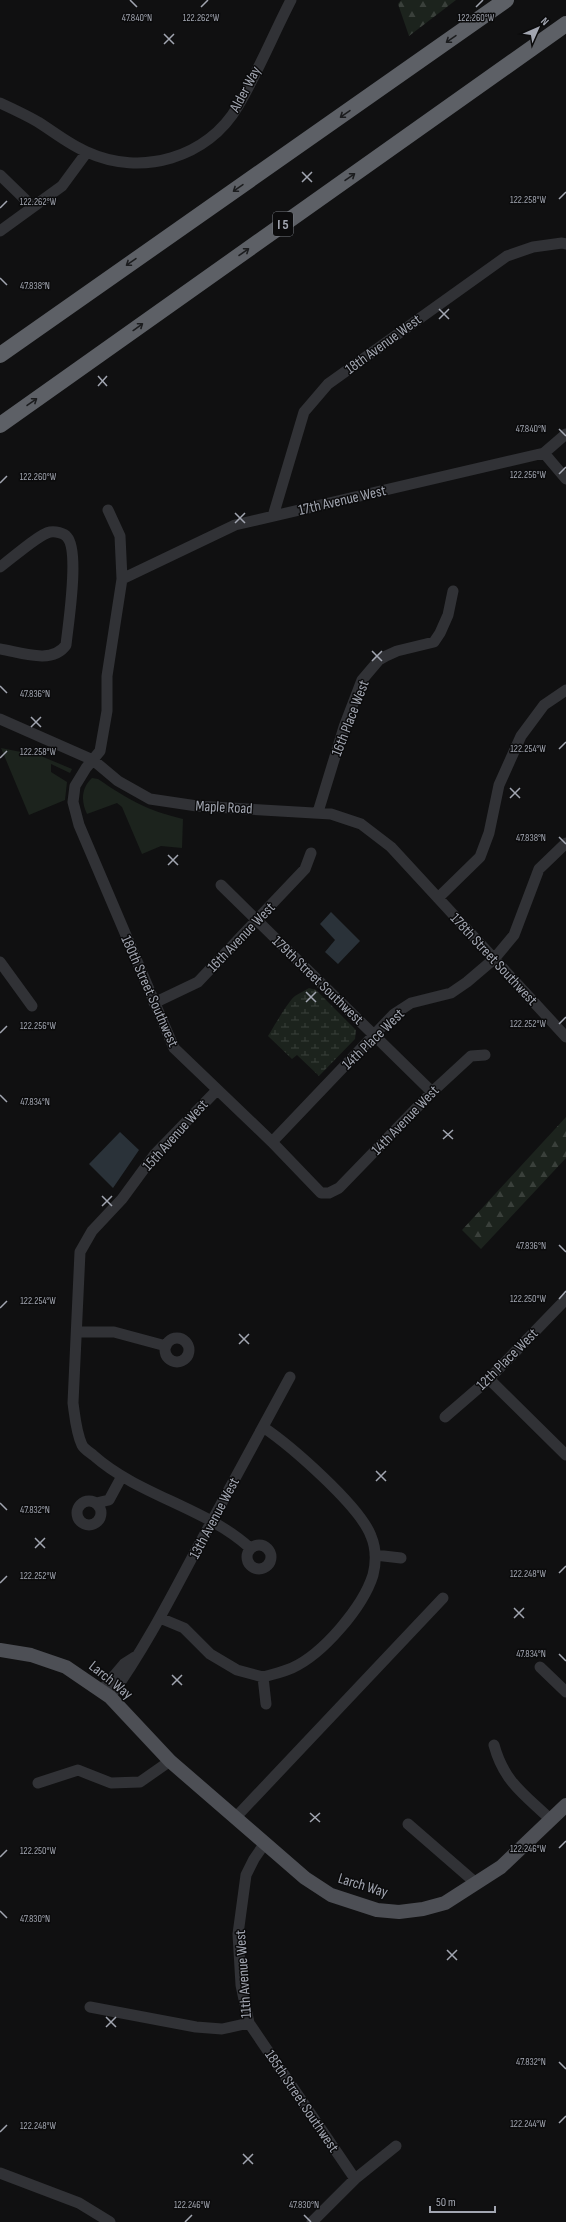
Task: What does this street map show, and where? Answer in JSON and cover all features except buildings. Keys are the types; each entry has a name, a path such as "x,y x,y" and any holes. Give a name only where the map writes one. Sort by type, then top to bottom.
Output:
{"highway":[{"path":"0,355 89,291 506,0"},
{"name":"I 5","path":"0,425 566,24"},
{"path":"0,345 89,291"}],"main road":[{"name":"Larch Way","path":"0,1650 31,1656 66,1667 105,1694 170,1761 201,1790 236,1817 305,1878 331,1895 377,1910 399,1912 423,1909 445,1903 477,1884 501,1867 566,1805"}],"street":[{"name":"Alder Way","path":"0,103 36,121 87,152 127,164 156,163 185,154 216,134 238,107 290,0"},
{"path":"0,231 62,186 87,152"},
{"path":"0,175 33,207"},
{"name":"18th Avenue West","path":"273,516 304,412 328,384 506,256 533,247 562,243 566,244"},
{"name":"17th Avenue West","path":"122,579 216,532 234,525 544,453 566,434"},
{"path":"544,453 566,479"},
{"path":"93,760 100,751 107,711 107,676 122,579 120,536 108,510"},
{"path":"0,567 49,532 67,536 72,547 73,574 66,645 62,650 54,655 42,656 0,649"},
{"name":"16th Place West","path":"318,812 344,727 362,680 375,664 386,656 397,651 434,642 440,633 448,614 453,591"},
{"path":"438,898 480,857 489,833 499,785 521,736 544,705 566,690"},
{"name":"Maple Road","path":"0,719 93,760 118,781 150,799 197,806 318,812 350,819 375,833 391,847 438,898"},
{"name":"180th Street Southwest","path":"93,760 86,768 75,786 73,802 77,817 174,1048 272,1142 322,1193 329,1193"},
{"name":"14th Place West","path":"272,1142 394,1014 411,1003 451,992 467,982 494,959 514,935 539,869 566,843"},
{"name":"16th Avenue West","path":"154,1003 198,982 306,869 311,853"},
{"name":"179th Street Southwest","path":"220,885 432,1092"},
{"name":"178th Street Southwest","path":"438,898 566,1037"},
{"path":"0,962 32,1006"},
{"name":"14th Avenue West","path":"329,1193 339,1188 432,1092 471,1056 485,1055"},
{"name":"15th Avenue West","path":"217,1090 155,1154 122,1199 92,1231 80,1252 73,1403 76,1425 82,1446 102,1464 237,1536 250,1548"},
{"name":"12th Place West","path":"445,1417 489,1379 566,1299"},
{"path":"77,1332 114,1332 166,1346"},
{"name":"13th Avenue West","path":"105,1694 131,1668 135,1657 160,1618 290,1378"},
{"path":"489,1379 564,1448"},
{"path":"160,1618 184,1628 210,1654 237,1670 263,1677 293,1667 318,1649 345,1622 362,1599 373,1575 375,1555 371,1536 361,1520 338,1493 285,1443 263,1427"},
{"path":"96,1503 109,1500 122,1476"},
{"path":"375,1555 401,1558"},
{"path":"236,1817 443,1598"},
{"path":"540,1666 566,1692"},
{"path":"263,1677 266,1704"},
{"path":"494,1745 499,1763 512,1783 551,1820"},
{"path":"38,1783 78,1770 111,1783 140,1782 170,1761"},
{"path":"408,1824 477,1884"},
{"name":"11th Avenue West","path":"90,2007 196,2027 222,2029 249,2023 241,1986 238,1934 246,1875 265,1843"},
{"name":"185th Street Southwest","path":"249,2023 355,2179"},
{"path":"312,2222 355,2179 396,2146"},
{"path":"0,2173 80,2203 110,2222"}],"green space":[{"path":"401,0 456,0 409,36 398,4"},
{"path":"1,748 41,756 72,769 70,773 51,764 51,772 67,782 65,800 29,815"},
{"path":"92,778 98,779 138,804 170,816 183,819 182,848 161,846 142,854 122,807 117,803 87,814 83,795 88,782"},
{"path":"309,988 316,990 356,1030 355,1039 319,1076 297,1055 292,1059 268,1036 292,999"},
{"path":"566,1117 566,1158 481,1249 462,1230"}],"shaded area":[{"path":"331,912 360,941 338,964 325,952 335,940 320,924"},
{"path":"120,1132 139,1150 113,1188 89,1164"}]}
